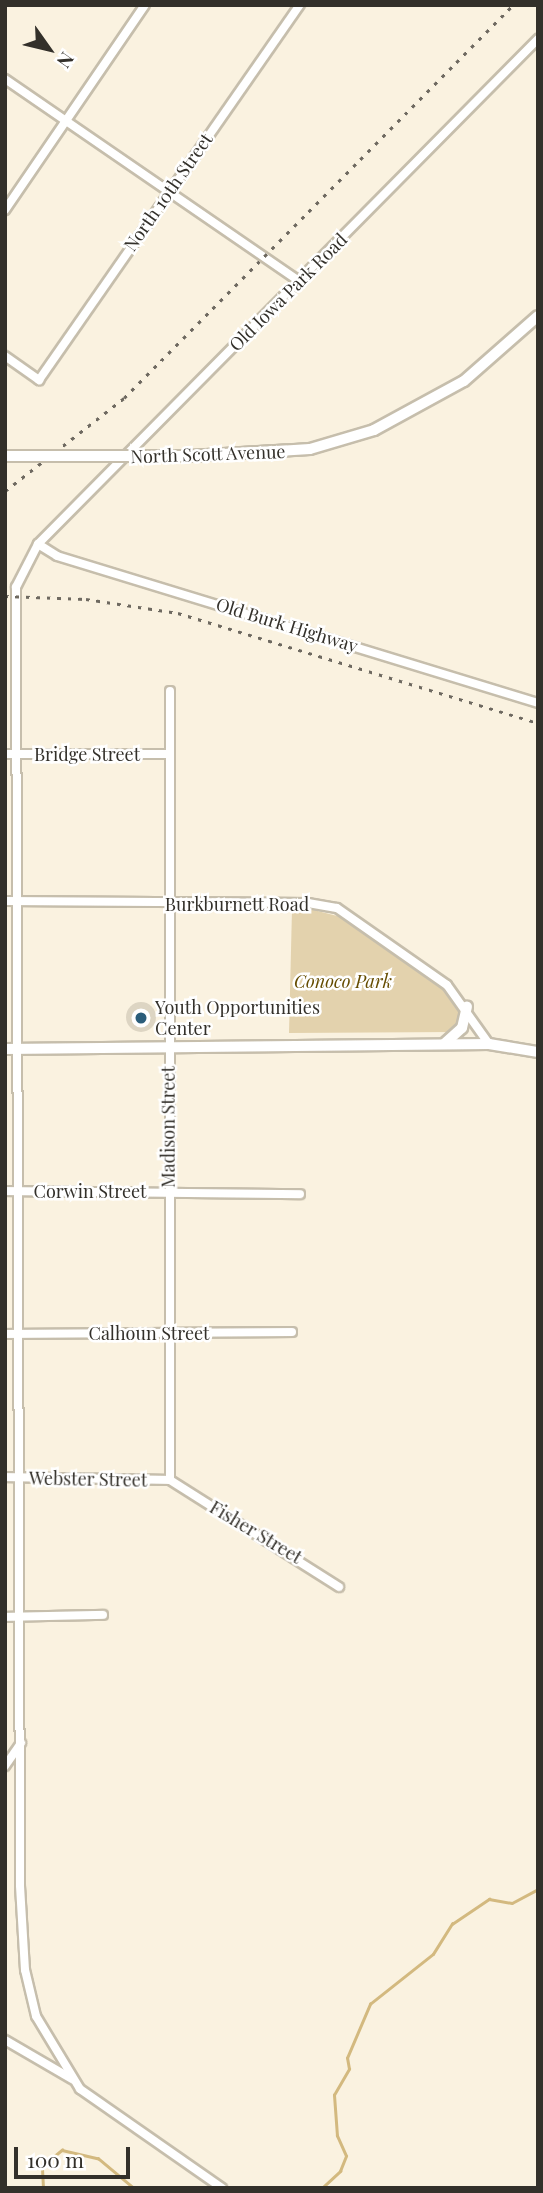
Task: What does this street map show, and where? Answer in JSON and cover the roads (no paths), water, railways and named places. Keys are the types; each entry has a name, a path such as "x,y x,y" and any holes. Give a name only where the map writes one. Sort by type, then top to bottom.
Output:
{"main road":[{"name":"North Scott Avenue","path":"5,456 284,453 374,430 464,381 538,316"},
{"path":"443,1045 462,1028 467,1007"},
{"path":"5,1049 489,1044 538,1052"}],"street":[{"path":"5,210 145,5"},
{"name":"North 10th Street","path":"5,356 39,380 167,191 300,5"},
{"name":"Old Iowa Park Road","path":"75,2081 36,2016 25,1970 21,1743 16,587 38,544 538,39"},
{"path":"5,79 300,282"},
{"name":"Old Burk Highway","path":"38,544 57,556 538,703"},
{"name":"Madison Street","path":"170,691 167,905 170,1480"},
{"name":"Bridge Street","path":"5,754 169,754"},
{"name":"Burkburnett Road","path":"5,901 167,905 308,903 337,908 447,985 467,1007 489,1044"},
{"name":"Corwin Street","path":"5,1191 300,1194"},
{"name":"Calhoun Street","path":"5,1334 292,1332"},
{"name":"Webster Street","path":"5,1477 170,1480"},
{"name":"Fisher Street","path":"170,1480 339,1587"},
{"path":"5,1617 103,1615"},
{"path":"5,1766 21,1743"},
{"path":"5,2040 75,2081 99,2104 222,2188"}],"waterway":[{"path":"322,2188 340,2171 346,2156 337,2136 334,2095 349,2069 347,2058 370,2004 433,1954 452,1924 489,1899 512,1903 538,1889"},
{"path":"43,2188 42,2166 62,2150 98,2158 134,2188"}],"railway":[{"path":"5,491 124,398 513,5"},
{"path":"5,596 86,599 178,613 538,723"}],"place":[{"name":"Youth Opportunities Center","path":"141,1018"}],"park label":[{"name":"Conoco Park","path":"343,981"}]}
